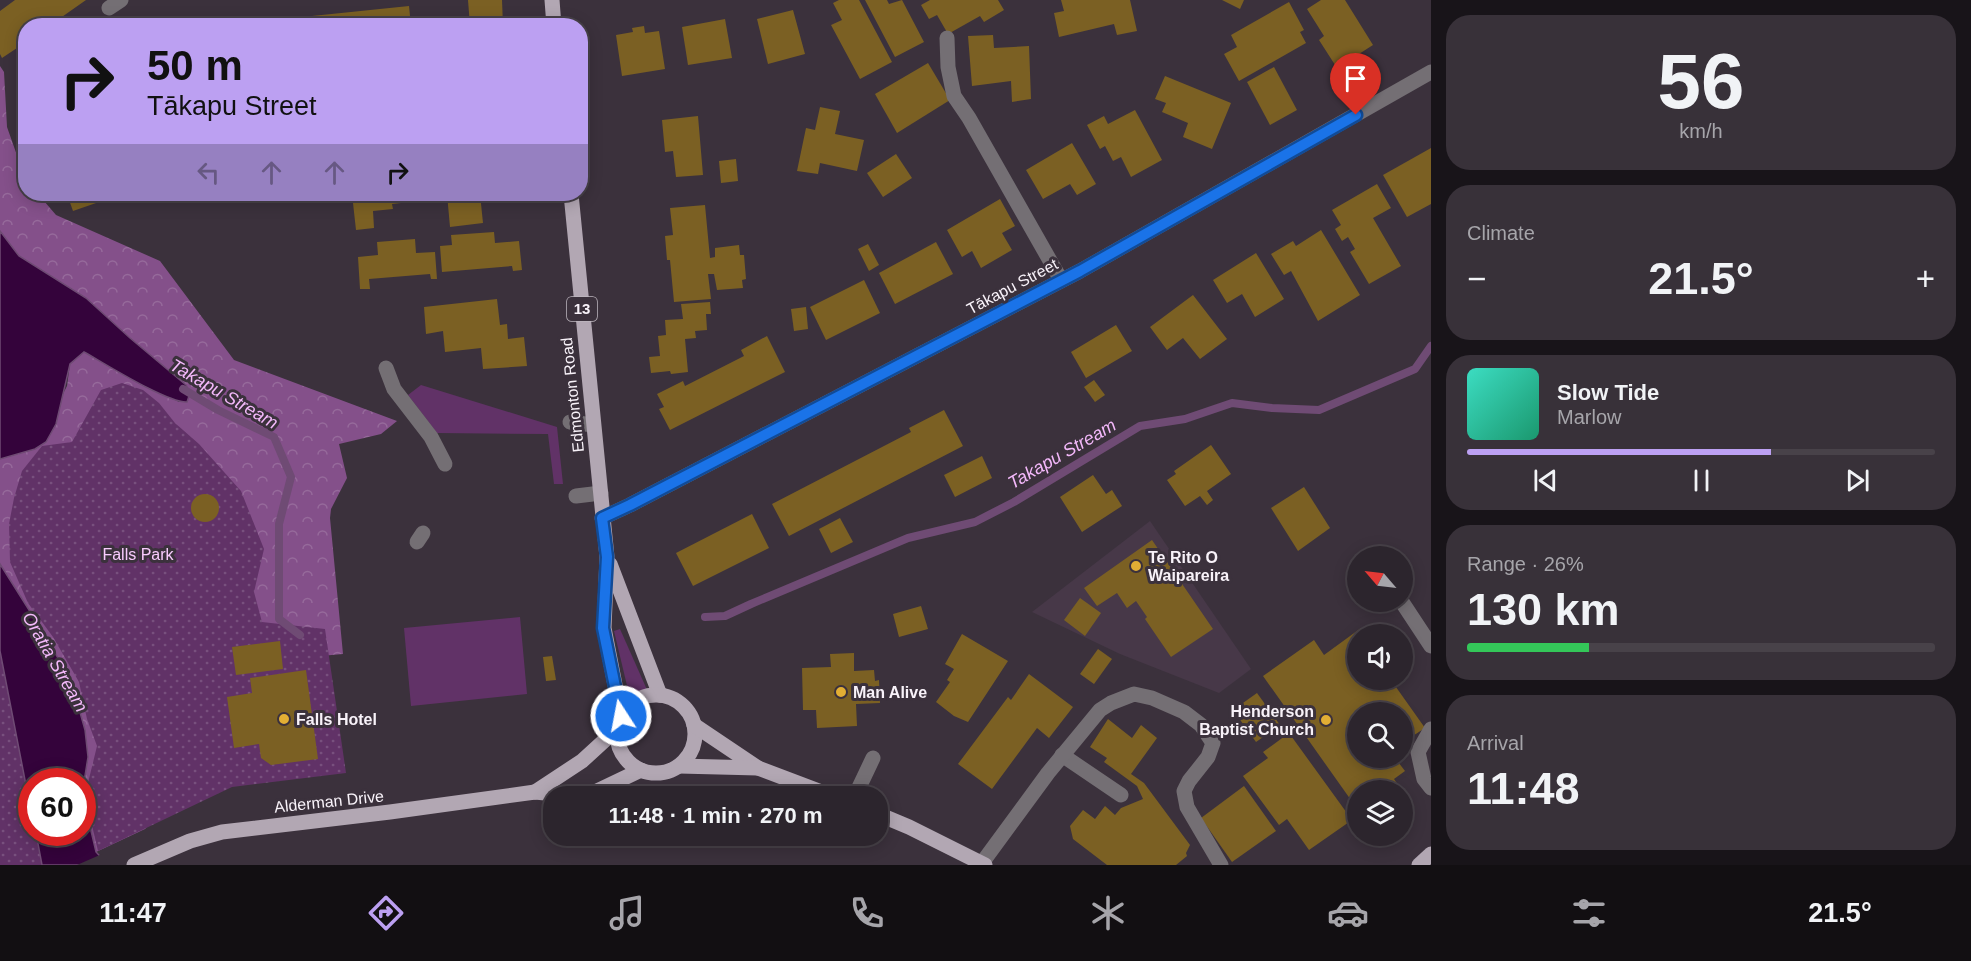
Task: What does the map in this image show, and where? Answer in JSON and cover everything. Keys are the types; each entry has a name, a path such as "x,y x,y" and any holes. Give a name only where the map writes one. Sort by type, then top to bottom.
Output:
{"main road":[{"path":"552,0 553,18"},
{"name":"Edmonton Road","path":"572,201 607,557 603,628 619,723"},
{"name":"Edmonton Road","path":"607,557 660,695"},
{"path":"660,695 673,699 688,712 694,725 694,744 689,756 679,766 667,772 654,774 641,771 626,759 619,748 619,723 626,709 637,700 660,695"},
{"name":"Alderman Drive","path":"534,792 582,761 619,723"},
{"path":"694,725 758,768 806,786"},
{"path":"679,766 758,768"},
{"name":"Alderman Drive","path":"134,865 190,841 222,832 534,792 575,796 597,791 641,771"},
{"path":"888,818 983,864"}],"street":[{"path":"947,38 948,67 954,96 969,118 1061,280"},
{"name":"Tākapu Street","path":"602,518 1061,280 1431,72"},
{"path":"386,368 394,389 431,438 445,464"},
{"path":"570,422 593,426"},
{"path":"576,496 601,493"},
{"path":"1409,612 1431,646"},
{"path":"983,864 1062,755 1100,710 1134,694 1152,698 1184,712 1201,725 1213,743 1208,757 1184,791 1187,807 1221,865"},
{"path":"1431,729 1418,752 1424,779 1431,788"},
{"path":"1062,755 1121,795"},
{"path":"860,786 873,758"}],"shaded area":[{"name":"Te Rito O Waipareira","path":"1150,521 1251,669 1219,693 1120,654 1032,612"}],"green space":[{"path":"0,66 4,72 7,127 18,158 18,201 44,201 56,215 160,261 234,360 397,421 381,434 339,444 347,478 331,509 330,518 343,654 309,657 145,829 96,852 96,768 86,768 88,757 85,730 72,684 48,640 0,564 0,459 35,449 67,386 70,364 84,352 179,402 190,393 186,385 86,298 19,256 0,231"},
{"name":"Falls Park","path":"122,383 143,390 199,444 241,491 264,549 254,592 262,622 325,629 346,773 232,787 98,851 96,768 92,768 97,746 87,719 79,682 53,637 28,603 10,562 9,524 22,471 42,446 72,442 101,390"},
{"path":"421,385 557,427 563,484 554,484 548,434 437,433 408,395"},
{"path":"520,617 527,694 411,706 404,628"},
{"path":"620,629 647,694 629,694 614,631"},
{"path":"0,651 23,768 18,768 18,846 38,846 42,865 0,865"}],"water":[{"path":"0,231 19,256 86,298 186,385 190,393 187,402 178,401 151,390 84,352 70,364 56,424 46,442 35,449 0,459"},
{"name":"Oratia Stream","path":"0,564 48,640 72,684 85,730 88,757 86,768 23,768 0,651"},
{"path":"38,846 95,846 96,852 108,865 42,865"}],"pier":[{"path":"102,854 111,865 77,865"}],"building":[{"path":"15,0 86,0 60,18 18,18 18,47 2,58 0,54 0,11"},
{"path":"468,0 502,0 503,18 469,18"},
{"path":"839,0 859,0 892,62 860,79 831,25 842,20 833,3"},
{"path":"865,0 887,0 889,4 902,0 924,42 895,57"},
{"path":"930,0 998,0 1004,10 984,22 980,16 948,34 937,15 929,19 921,5"},
{"path":"1061,0 1130,0 1137,31 1117,35 1114,24 1059,37 1054,13 1064,11"},
{"path":"1222,0 1244,0 1240,9"},
{"path":"1321,0 1345,0 1373,45 1337,68 1319,40 1324,36 1307,9"},
{"path":"1289,2 1304,30 1300,32 1306,43 1239,81 1224,54 1237,47 1231,35"},
{"path":"409,6 410,18 312,18 312,16"},
{"path":"793,10 805,54 768,64 757,19"},
{"path":"725,19 732,58 688,65 682,27"},
{"path":"644,26 645,33 659,31 665,69 622,76 616,35 633,32 632,28"},
{"path":"993,35 994,48 1029,46 1031,99 1012,102 1011,81 972,86 968,36"},
{"path":"928,63 950,100 897,133 875,94"},
{"path":"1274,67 1297,110 1270,125 1247,82"},
{"path":"1165,76 1231,103 1212,149 1183,137 1188,123 1162,112 1166,103 1155,99"},
{"path":"820,107 840,111 835,134 864,140 857,171 820,163 818,174 797,171 806,128 815,130"},
{"path":"1135,110 1162,160 1131,177 1121,157 1113,161 1105,146 1100,149 1087,125 1104,116 1108,124"},
{"path":"698,116 703,175 676,177 673,151 665,152 662,120"},
{"path":"1072,143 1096,184 1077,195 1070,184 1043,199 1026,170"},
{"path":"1431,148 1431,204 1407,217 1383,175"},
{"path":"896,154 912,178 883,197 867,173"},
{"path":"736,159 738,181 721,183 719,161"},
{"path":"1377,184 1391,208 1373,218 1401,266 1369,284 1350,252 1355,249 1348,237 1342,241 1335,229 1341,225 1332,210"},
{"path":"1000,199 1015,226 1002,233 1012,250 981,268 972,251 962,257 947,230"},
{"path":"69,201 102,201 73,211"},
{"path":"353,201 420,201 392,204 393,209 373,211 374,228 356,230"},
{"path":"448,201 481,201 483,223 450,227"},
{"path":"705,205 710,258 715,257 715,248 739,245 740,255 744,255 746,279 742,280 743,288 717,290 714,274 708,274 711,299 674,302 665,236 673,235 670,208"},
{"path":"1321,230 1360,295 1318,321 1291,271 1284,275 1271,254 1293,241 1296,246"},
{"path":"494,232 495,243 519,241 522,270 513,271 512,266 442,272 440,246 452,245 451,235"},
{"path":"415,239 416,253 435,252 437,279 431,279 430,274 369,279 370,289 360,289 358,257 378,255 377,242"},
{"path":"936,242 953,274 895,304 879,273"},
{"path":"868,244 879,265 869,271 858,249"},
{"path":"1256,253 1284,299 1255,317 1242,294 1227,303 1213,280"},
{"path":"864,280 880,313 826,340 810,307"},
{"path":"1193,295 1227,339 1200,359 1183,338 1167,350 1150,327"},
{"path":"497,299 500,325 507,324 508,339 524,337 527,366 483,369 481,348 445,352 443,331 426,334 424,307"},
{"path":"710,302 711,314 706,314 707,330 695,331 696,338 685,339 688,372 651,373 649,357 660,356 658,336 666,335 665,320 683,319 681,304"},
{"path":"806,307 808,329 794,331 791,309"},
{"path":"1116,325 1132,351 1086,378 1071,352"},
{"path":"767,336 785,372 670,430 659,409 664,407 657,394 683,381 685,386 744,356 741,350"},
{"path":"1094,380 1105,395 1095,402 1084,387"},
{"path":"944,410 963,446 789,536 772,504 911,432 909,428"},
{"path":"1211,445 1231,474 1207,491 1213,500 1207,505 1200,496 1185,506 1167,480 1176,474 1174,471"},
{"path":"982,456 992,478 955,497 944,475"},
{"path":"1093,475 1106,494 1112,490 1122,506 1082,532 1060,497"},
{"path":"1304,487 1330,528 1298,551 1271,508"},
{"path":"205,494 215,498 219,508 215,518 205,522 195,518 191,508 195,498"},
{"path":"752,514 769,548 693,586 676,553"},
{"path":"840,518 853,542 831,553 819,529"},
{"path":"1152,540 1213,629 1171,657 1145,619 1147,617 1136,601 1127,608 1117,593 1097,606 1084,588"},
{"path":"1080,598 1101,613 1085,636 1064,620"},
{"path":"921,606 928,629 899,637 893,614"},
{"path":"962,634 1008,661 968,722 954,716 936,702 950,682 947,680 954,669 945,664"},
{"name":"Henderson Baptist Church","path":"1347,638 1347,690 1398,690 1407,702 1347,702 1347,768 1403,768 1405,771 1395,780 1347,780 1347,794 1263,676 1314,640 1324,655"},
{"path":"280,641 283,669 236,675 232,647"},
{"path":"1098,649 1112,659 1094,684 1080,674"},
{"name":"Man Alive","path":"854,653 854,671 874,670 875,681 879,680 880,703 856,704 857,726 817,728 816,710 803,710 802,668 831,667 830,654"},
{"path":"552,656 556,680 546,681 543,657"},
{"name":"Falls Hotel","path":"306,670 318,759 271,765 261,758 259,744 234,748 227,697 252,693 250,678"},
{"path":"1029,674 1073,707 1049,738 1037,728 992,789 958,764 1008,697 1011,700"},
{"path":"1257,693 1280,725 1256,742 1233,710"},
{"name":"Henderson Baptist Church","path":"1413,711 1425,728 1413,736"},
{"path":"1108,719 1132,738 1141,725 1157,738 1131,774 1144,783 1190,845 1187,856 1176,865 1107,865 1073,839 1070,826 1083,810 1095,819 1105,806 1115,815 1121,808 1143,799 1137,786 1104,762 1107,758 1090,747"},
{"path":"1289,733 1347,813 1347,823 1309,850 1287,819 1279,825 1243,776 1268,758 1263,752"},
{"path":"1244,786 1276,831 1232,862 1201,818"}],"waterway":[{"name":"Takapu Stream","path":"705,617 725,616 908,538 975,522 1014,502 1140,426 1185,419 1232,403 1319,410 1415,369 1431,346"},
{"name":"Takapu Stream","path":"183,389 218,410 274,437 291,477 279,524 279,619 300,635"}],"place":[{"name":"Te Rito O Waipareira","path":"1136,566"},
{"name":"Man Alive","path":"841,692"},
{"name":"Falls Hotel","path":"284,719"},
{"name":"Henderson Baptist Church","path":"1326,720"}],"route":[{"path":"621,716 603,628 607,557 602,518 1080,271 1356,115"}]}
